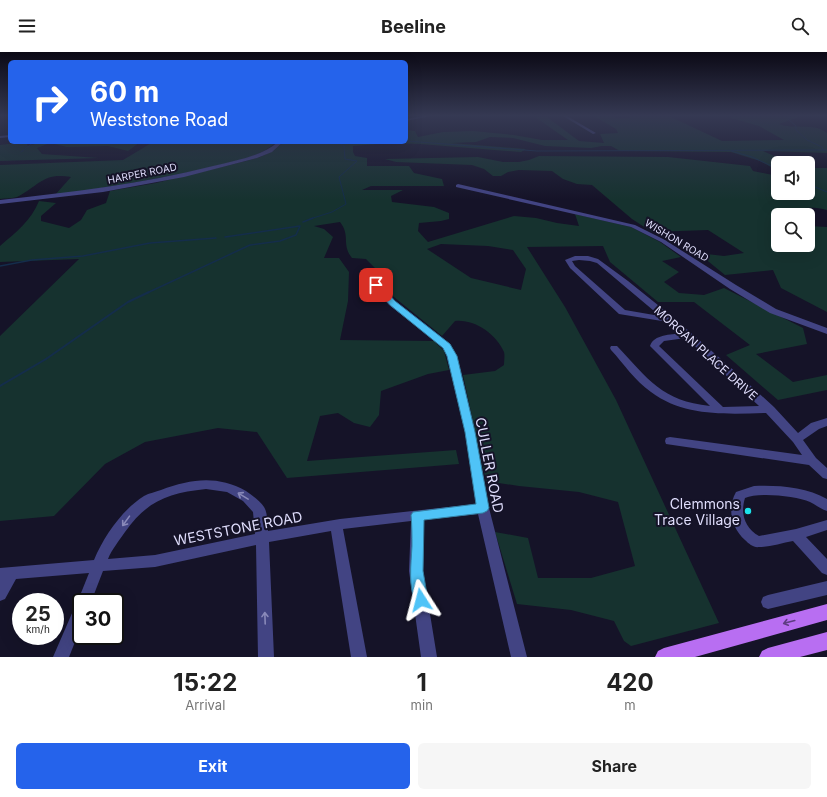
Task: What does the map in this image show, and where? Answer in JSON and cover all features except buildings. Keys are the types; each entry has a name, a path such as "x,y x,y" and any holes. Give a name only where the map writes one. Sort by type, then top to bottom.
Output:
{"main road":[{"path":"664,657 827,612"},
{"path":"768,657 827,641"}],"street":[{"name":"HARPER ROAD","path":"1,202 103,190 169,178 255,157 270,151 278,144"},
{"name":"WISHON ROAD","path":"458,186 637,227 663,241 733,287 773,310 827,331"},
{"name":"MORGAN PLACE DRIVE","path":"670,320 622,312 572,267 568,260 572,258 595,259 670,320 770,409 797,439 812,462"},
{"name":"CULLER ROAD","path":"376,285 392,303 447,346 452,356 470,432 483,508 519,657"},
{"path":"688,336 662,339 655,343 654,346 720,410"},
{"path":"614,348 653,390 668,399 698,409 770,409"},
{"path":"797,439 815,426 827,422"},
{"path":"670,441 812,462 827,476"},
{"path":"88,593 106,548 130,515 149,499 182,487 206,484 230,488 247,498 259,510 262,538 266,657"},
{"path":"827,506 808,497 783,492 746,492 740,495 736,511 740,526 754,540 763,542 796,535 827,525"},
{"name":"WESTSTONE ROAD","path":"6,573 155,561 262,538 336,525 483,508"},
{"path":"418,515 416,571 430,657"},
{"path":"336,525 359,657"},
{"path":"796,535 827,570"},
{"path":"0,594 6,573"},
{"path":"768,602 827,588"},
{"path":"61,657 72,631"}],"green space":[{"path":"27,144 28,146 47,144 37,148 42,154 99,158 0,161 0,145"},
{"path":"55,144 137,144 128,151 108,146 67,147"},
{"path":"149,144 273,144 255,155 215,166 115,186 55,195 71,177 54,176 42,180 17,197 0,199 0,165 123,160"},
{"path":"281,144 375,144 353,146 353,152 355,156 367,158 367,166 409,166 414,173 442,179 444,186 371,186 362,190 403,190 391,196 392,202 434,207 449,213 449,219 419,223 418,231 428,242 514,216 536,218 579,226 575,214 631,227 660,242 681,257 662,261 679,272 664,282 679,293 704,295 724,288 803,328 807,344 756,354 793,382 827,375 827,390 778,400 726,355 750,345 694,302 658,302 610,262 603,246 527,247 565,307 616,400 719,623 631,646 624,641 614,621 571,610 517,604 495,532 528,538 538,578 591,578 635,566 618,502 579,492 486,481 463,375 495,371 504,365 504,352 496,339 484,329 470,322 455,321 442,336 389,293 381,274 366,259 352,258 347,248 345,232 340,222 314,226 324,229 333,237 324,258 339,258 349,272 348,301 340,340 434,341 444,351 449,370 428,374 381,391 379,415 370,427 354,423 338,413 320,416 307,461 456,450 459,464 287,478 257,432 218,428 145,442 105,464 54,516 0,521 0,336 79,259 0,262 0,246 27,220 36,208 39,201 56,203 41,216 41,221 69,228 81,220 87,210 106,203 110,191 156,183 260,157 273,151","holes":["441,244 488,246 513,250 526,269 521,290 471,278 427,249"]},
{"path":"423,144 466,144 526,149 521,152"},
{"path":"538,144 827,144 827,153 763,151 774,156 771,156 771,167 760,161 731,152 620,151 611,146 591,148 545,146"},
{"path":"539,156 668,157 750,166 753,171 771,175 771,200 815,200 815,168 827,168 827,210 815,208 771,208 771,252 815,252 815,226 827,227 827,312 781,288 773,270 725,275 698,253 724,256 744,253 708,230 652,232 632,219 592,185 577,184 563,179 552,171 519,170 508,172 501,176 493,176 484,169 472,165 396,162 385,159 478,157 503,162 519,162"}],"waterway":[{"path":"21,152 31,144"},
{"path":"312,218 332,212 346,204 339,177 357,161 345,159 344,146 341,144"},
{"path":"448,144 537,151 827,150"},
{"path":"816,144 822,147 823,150"},
{"path":"731,151 752,157 771,166"},
{"path":"815,187 827,192"},
{"path":"303,222 312,218"},
{"path":"147,293 250,245 280,241 296,235 300,226 225,237"},
{"path":"0,266 32,260 83,256 150,243 216,238"},
{"path":"0,386 46,359 128,302 149,292"}],"place":[{"name":"Clemmons Trace Village","path":"748,511"}],"route":[{"path":"376,285 392,303 447,346 452,356 470,432 483,508 418,515 416,571 421,600"}]}
